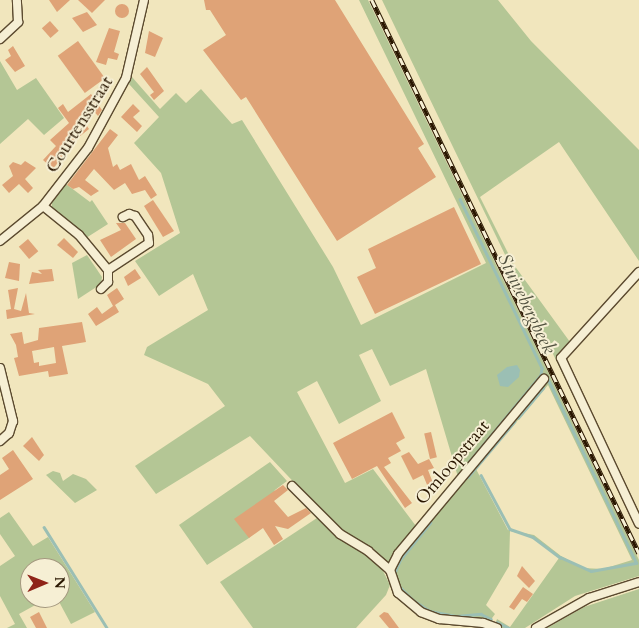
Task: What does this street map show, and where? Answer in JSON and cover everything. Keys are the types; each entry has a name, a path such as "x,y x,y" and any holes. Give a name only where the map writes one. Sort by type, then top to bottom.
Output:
{"street":[{"path":"0,39 18,22 17,0"},
{"name":"Courtensstraat","path":"0,241 43,206 79,161 118,97 129,67 144,0"},
{"path":"43,206 79,235 108,270 108,282 101,289"},
{"path":"108,270 149,243 148,235 135,216 130,214 123,217"},
{"path":"639,272 561,358 639,524"},
{"path":"0,368 13,421 11,430 0,441"},
{"name":"Omloopstraat","path":"390,570 404,547 544,378"},
{"path":"292,486 340,534 368,551 390,570 398,593 421,612 439,619 483,623 497,628"},
{"path":"536,628 581,601 639,582"}],"green space":[{"path":"359,0 368,0 639,560 639,576 575,596 525,628 502,628 496,622 497,619 510,627 559,558 533,537 510,531 509,566 486,605 495,614 490,621 449,618 427,612 400,591 393,577 395,563 546,381 543,375 458,477 426,369 390,386 372,349 359,355 381,401 339,424 317,381 297,392 345,483 373,469 416,526 389,563 385,564 343,534 250,436 156,494 135,466 225,406 208,384 144,355 147,347 208,310 193,274 159,296 135,261 180,233 161,173 134,143 159,117 129,84 132,77 160,109 176,93 186,103 201,89 232,124 242,120 333,267 361,325 486,263","holes":["548,385 632,560 603,569 583,568 561,556 534,535 508,530 476,469"]},
{"path":"382,0 498,0 531,41 639,150 639,261 559,142 480,197 514,265 570,342 558,358 639,532"},
{"path":"0,61 17,90 36,78 64,118 44,135 28,119 0,144"},
{"path":"66,184 90,202 92,200 108,224 86,238 52,207 52,200"},
{"path":"87,255 102,277 101,284 78,299 72,263"},
{"path":"270,462 287,481 275,490 249,538 207,565 179,525"},
{"path":"53,471 60,473 63,481 73,474 86,479 97,490 75,503 46,475"},
{"path":"9,512 33,546 48,537 61,558 20,558 20,608 30,608 19,614 27,628 7,628 15,624 0,596 0,566 15,556 0,534 0,518"},
{"path":"320,516 381,567 390,585 386,595 356,628 253,628 220,582"},
{"path":"70,572 95,612 71,624 62,608 70,608"},
{"path":"639,589 639,628 547,628 584,607"}],"water":[{"path":"517,365 520,370 519,377 508,387 500,386 497,375 507,367"}],"building":[{"path":"49,0 70,0 57,12"},
{"path":"78,0 105,0 92,13"},
{"path":"204,0 335,0 424,144 418,148 436,177 337,241 246,97 241,100 203,50 226,35 210,10 206,10"},
{"path":"119,4 125,4 129,11 125,18 119,18 115,14 115,8"},
{"path":"87,12 97,25 83,32 72,18"},
{"path":"50,21 59,31 51,38 42,28"},
{"path":"109,28 120,31 114,52 119,54 117,60 108,58 106,65 96,62"},
{"path":"149,31 163,38 155,57 145,53"},
{"path":"78,41 105,78 85,93 58,56"},
{"path":"13,46 25,66 15,72 5,60 11,56 8,50"},
{"path":"147,67 164,91 154,100 150,95 154,92 140,74"},
{"path":"91,94 102,110 98,116 91,108 80,116 89,129 74,141 53,169 43,160 56,146 50,140 69,123 58,108 63,104 68,112"},
{"path":"133,104 140,111 133,117 142,126 137,132 121,117"},
{"path":"110,129 118,135 108,148 113,167 117,164 120,170 131,164 139,180 145,176 157,195 151,199 145,190 132,194 125,183 114,190 94,169 85,180 99,191 91,196 79,187 73,189 67,185"},
{"path":"25,161 36,168 25,179 33,188 28,193 19,184 9,193 2,185 13,176 9,166 13,162 21,165"},
{"path":"153,200 174,231 163,237 144,206"},
{"path":"454,207 481,264 375,314 357,277 376,268 368,249"},
{"path":"116,223 125,223 136,239 111,257 100,240 121,230"},
{"path":"64,238 78,252 73,258 57,245"},
{"path":"28,239 38,251 29,259 19,247"},
{"path":"9,262 20,264 19,281 5,278"},
{"path":"52,269 54,281 29,284 32,272 42,274 38,270"},
{"path":"135,269 141,278 128,286 124,277"},
{"path":"18,288 14,309 21,311 26,293 29,313 35,314 7,319 6,310 11,309 8,290"},
{"path":"117,288 124,299 115,305 119,312 96,326 88,314 97,307 102,314 113,306 107,295"},
{"path":"82,322 86,342 62,346 68,374 49,377 48,371 19,376 14,358 18,357 16,345 10,334 22,332 24,344 38,340 39,328","holes":["54,347 56,363 39,366 39,362 34,363 32,351"]},
{"path":"392,412 405,438 396,443 401,451 388,458 391,463 384,467 412,503 405,508 377,466 352,479 333,443"},
{"path":"431,432 437,457 430,459 424,434"},
{"path":"32,437 44,455 39,461 23,446"},
{"path":"13,450 33,479 0,500 0,475 9,469 2,458"},
{"path":"409,452 418,464 429,459 434,468 428,470 433,483 439,481 441,487 430,492 423,475 413,480 401,456"},
{"path":"283,485 288,490 274,501 288,517 306,508 311,513 288,529 275,526 283,539 274,545 263,528 249,538 234,519"},
{"path":"522,566 535,581 529,588 517,576"},
{"path":"523,587 533,594 527,602 522,599 514,610 509,607"},
{"path":"39,612 47,628 36,628 30,617"},
{"path":"384,612 388,613 399,628 389,628 379,616"}],"waterway":[{"name":"Stuivebergbeek","path":"460,199 542,368 541,375 470,461"},
{"name":"Stuivebergbeek","path":"481,475 510,529 533,537 560,557 591,571 636,563 548,380"},
{"path":"518,418 543,388"},
{"path":"468,477 514,422"},
{"path":"394,574 400,560 430,523"},
{"path":"44,527 107,628"},
{"path":"399,586 413,600 430,611 456,616 481,614 491,619"},
{"path":"497,622 509,628"}],"railway":[{"path":"372,0 639,553"}]}
